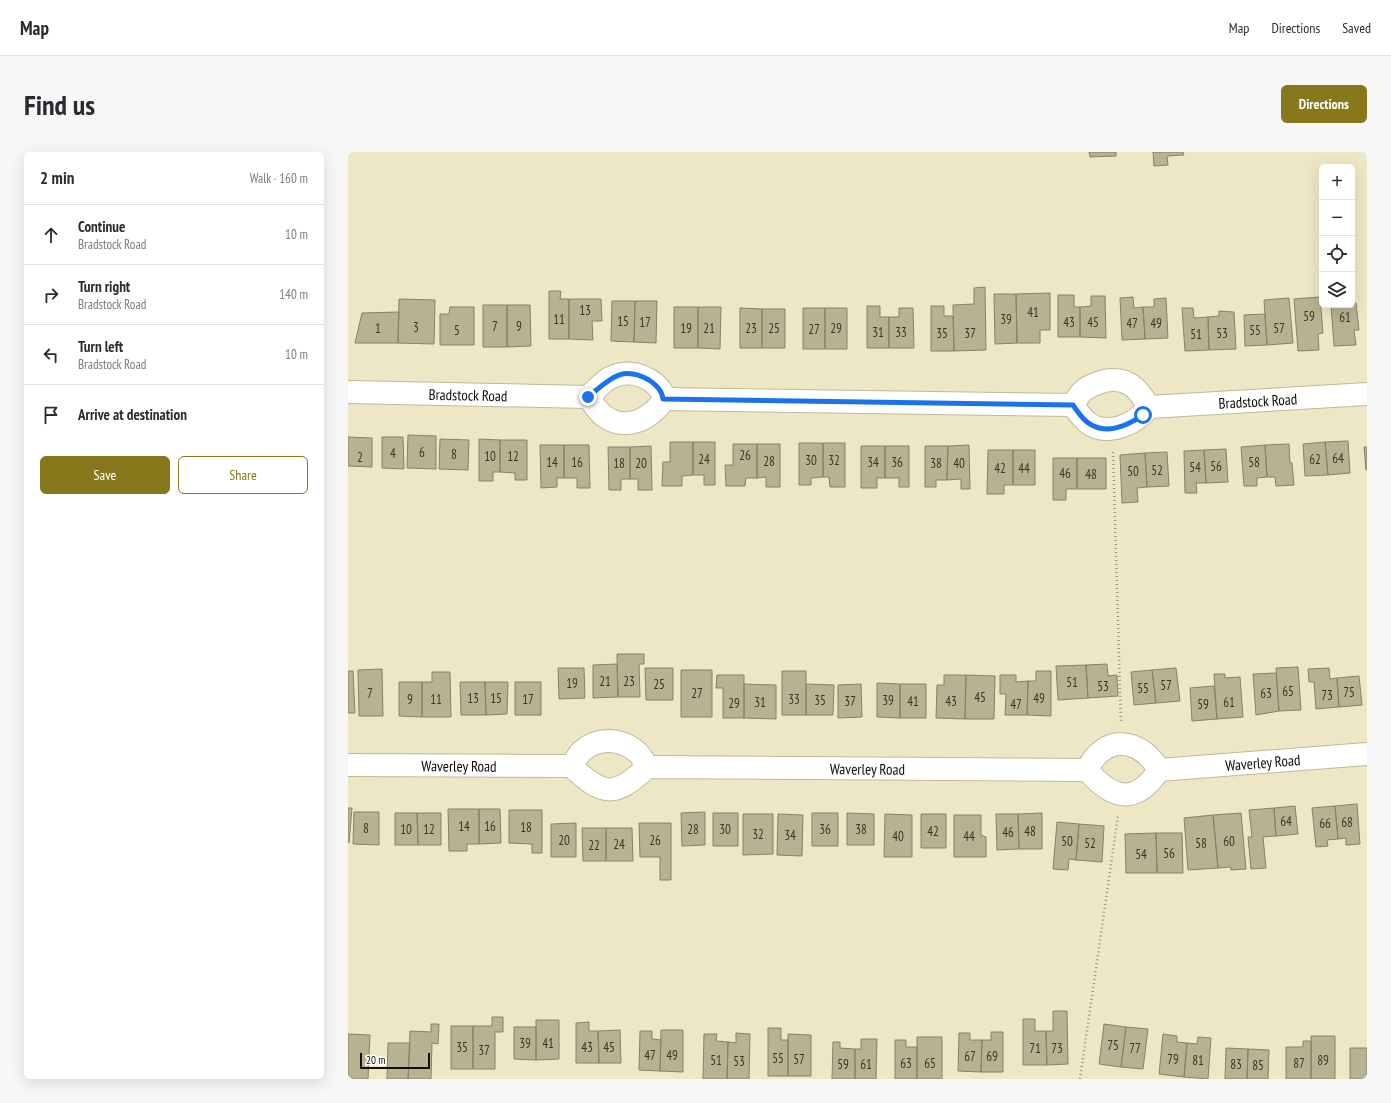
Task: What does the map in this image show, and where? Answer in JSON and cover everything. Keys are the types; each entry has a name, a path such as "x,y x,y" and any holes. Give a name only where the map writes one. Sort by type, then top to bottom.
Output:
{"street":[{"path":"628,373 642,376 654,383 662,392 663,399 659,406 648,417 638,423 622,423 604,416 588,397 604,382 615,376 628,373"},
{"path":"663,399 1073,405 1087,422 1096,427 1112,429 1130,424 1143,415 1149,407 1141,393 1129,383 1115,379 1098,383 1084,390 1073,405"},
{"name":"Bradstock Road","path":"348,392 588,397"},
{"name":"Bradstock Road","path":"1149,407 1367,394"},
{"path":"609,740 626,745 637,752 647,767 622,788 609,790 584,779 571,766 582,751 597,742 609,740"},
{"path":"1122,744 1133,746 1145,752 1153,759 1159,770 1152,781 1142,791 1121,794 1099,784 1087,770 1093,758 1101,750 1111,745 1122,744"},
{"name":"Waverley Road","path":"1159,770 1367,754"},
{"name":"Waverley Road","path":"348,765 571,766"},
{"name":"Waverley Road","path":"647,767 1087,770"}],"path":[{"path":"1112,429 1122,744"},
{"path":"1080,1079 1121,794"}],"building":[{"path":"1089,152 1116,152 1116,156 1090,157"},
{"path":"1153,152 1183,152 1184,155 1167,156 1168,165 1154,166"},
{"path":"985,287 986,350 954,351 953,305 974,304 974,288"},
{"path":"549,291 561,291 560,299 569,299 569,339 549,339"},
{"path":"1050,293 1050,330 1040,330 1040,343 1017,343 1016,294"},
{"path":"994,294 1016,294 1017,343 995,344"},
{"path":"1058,295 1074,295 1074,307 1080,307 1080,337 1058,337"},
{"path":"1091,296 1105,296 1106,338 1080,337 1080,307 1091,306"},
{"path":"1133,297 1134,308 1143,307 1145,339 1122,340 1120,298"},
{"path":"1319,297 1319,308 1321,308 1323,333 1318,334 1319,350 1298,351 1294,299"},
{"path":"1166,298 1168,338 1145,339 1143,307 1154,307 1154,299"},
{"path":"1289,298 1293,343 1267,345 1264,300"},
{"path":"399,299 435,300 434,344 398,343"},
{"path":"569,299 601,299 602,321 592,321 593,340 569,339"},
{"path":"612,301 635,301 634,342 611,341"},
{"path":"635,301 657,301 656,343 634,342"},
{"path":"1356,303 1359,330 1354,330 1356,345 1334,346 1331,308 1355,308"},
{"path":"483,305 507,305 507,347 483,347"},
{"path":"507,305 530,305 531,346 507,347"},
{"path":"867,306 880,306 880,317 889,317 889,348 867,348"},
{"path":"931,306 944,306 944,316 953,316 954,351 931,351"},
{"path":"450,307 474,307 474,345 440,345 440,314 449,314"},
{"path":"674,307 698,307 698,348 674,348"},
{"path":"698,307 721,307 720,349 698,348"},
{"path":"740,308 762,309 762,348 740,348"},
{"path":"803,308 825,308 825,349 803,349"},
{"path":"825,308 847,308 847,349 825,349"},
{"path":"899,308 913,308 914,348 889,348 889,317 899,317"},
{"path":"1182,308 1193,308 1194,318 1208,317 1209,350 1185,351"},
{"path":"762,309 785,309 785,348 762,348"},
{"path":"1219,311 1234,312 1236,349 1209,350 1208,317 1219,316"},
{"path":"399,312 398,343 355,343 362,313"},
{"path":"1265,314 1267,345 1245,346 1244,315"},
{"path":"408,435 436,436 436,469 407,468"},
{"path":"348,437 372,438 372,467 348,466"},
{"path":"382,437 403,437 404,469 382,468"},
{"path":"440,439 469,440 468,470 439,469"},
{"path":"479,439 500,440 500,472 493,472 493,481 479,481"},
{"path":"500,440 527,440 527,480 515,480 515,473 500,472"},
{"path":"1348,441 1350,473 1328,475 1325,442"},
{"path":"670,442 693,442 693,475 682,476 682,486 662,486 663,462 670,462"},
{"path":"693,442 715,442 715,485 704,485 704,475 693,475"},
{"path":"1325,442 1328,475 1305,476 1303,444"},
{"path":"799,443 823,443 823,477 811,478 811,485 799,485"},
{"path":"823,443 845,443 845,487 830,487 829,477 823,477"},
{"path":"733,444 757,444 757,478 746,478 745,486 726,486 725,465 733,465"},
{"path":"757,444 780,444 780,487 766,487 766,477 757,478"},
{"path":"1289,444 1290,463 1292,463 1294,485 1276,486 1275,477 1267,477 1265,445"},
{"path":"540,445 564,445 564,478 557,478 557,487 541,488"},
{"path":"564,445 589,445 590,488 577,488 577,478 564,478"},
{"path":"969,445 970,489 961,489 961,479 947,480 948,446"},
{"path":"1265,445 1267,477 1257,478 1257,486 1244,486 1241,447"},
{"path":"651,446 652,490 638,490 638,479 630,479 630,447"},
{"path":"861,446 885,446 885,478 877,478 877,488 861,488"},
{"path":"885,446 909,446 909,487 899,487 899,478 885,478"},
{"path":"925,446 948,446 947,480 936,480 936,487 925,487"},
{"path":"608,447 630,447 630,479 621,479 621,490 609,490"},
{"path":"1364,447 1367,447 1367,470 1366,470"},
{"path":"1226,449 1228,482 1206,483 1204,450"},
{"path":"988,450 1013,450 1013,485 1004,485 1004,494 987,494"},
{"path":"1013,450 1035,450 1035,485 1013,485"},
{"path":"1204,450 1206,483 1196,483 1197,493 1185,493 1184,451"},
{"path":"1167,452 1169,486 1147,487 1145,453"},
{"path":"1145,453 1147,487 1137,488 1138,502 1122,503 1120,455"},
{"path":"1053,458 1077,458 1077,489 1066,489 1066,500 1053,500"},
{"path":"1077,458 1106,458 1106,489 1077,489"},
{"path":"617,654 644,654 644,664 639,664 640,697 618,697"},
{"path":"617,664 618,697 593,698 593,665"},
{"path":"1107,664 1108,676 1117,675 1118,696 1088,698 1086,665"},
{"path":"1086,665 1088,698 1058,700 1056,666"},
{"path":"1298,667 1301,710 1279,711 1276,668"},
{"path":"558,668 584,668 585,698 559,699"},
{"path":"645,668 673,668 673,700 646,700"},
{"path":"1176,668 1180,701 1156,703 1152,670"},
{"path":"1329,668 1330,679 1337,678 1339,707 1316,709 1314,682 1309,682 1308,669"},
{"path":"382,669 383,716 359,716 358,670"},
{"path":"681,670 712,670 712,717 681,717"},
{"path":"1152,670 1156,703 1134,705 1131,672"},
{"path":"348,671 353,671 355,713 348,713"},
{"path":"782,671 806,671 806,715 782,715"},
{"path":"1036,671 1051,671 1051,716 1027,715 1028,681 1036,681"},
{"path":"432,672 450,672 451,717 422,717 422,682 432,682"},
{"path":"1276,673 1279,711 1256,715 1253,674"},
{"path":"1214,674 1225,674 1225,678 1240,677 1243,717 1217,719"},
{"path":"717,675 744,675 744,718 723,718 723,688 716,688"},
{"path":"944,675 966,675 965,719 936,718 937,685 944,685"},
{"path":"966,675 995,676 994,719 965,719"},
{"path":"1000,675 1016,675 1016,682 1028,681 1027,715 1005,715 1006,694 1000,694"},
{"path":"1359,676 1362,705 1339,707 1337,678"},
{"path":"399,682 422,682 422,717 399,716"},
{"path":"460,682 485,682 486,715 461,715"},
{"path":"485,682 508,682 507,714 486,715"},
{"path":"515,682 541,682 541,715 515,715"},
{"path":"877,683 900,684 900,718 877,717"},
{"path":"744,684 776,685 776,719 744,718"},
{"path":"806,684 834,685 833,715 806,715"},
{"path":"861,684 862,717 838,718 838,685"},
{"path":"900,684 926,684 926,718 900,718"},
{"path":"1214,686 1217,719 1192,721 1190,688"},
{"path":"1357,804 1360,844 1346,845 1346,838 1338,839 1335,806"},
{"path":"1295,806 1298,834 1276,836 1274,808"},
{"path":"1335,806 1338,839 1327,840 1328,846 1316,847 1312,808"},
{"path":"348,808 352,808 349,843 348,842"},
{"path":"1274,808 1276,836 1263,837 1266,868 1251,869 1248,837 1252,837 1249,810"},
{"path":"448,809 479,809 479,844 467,844 467,851 449,851"},
{"path":"479,809 500,809 501,843 479,844"},
{"path":"509,810 542,810 542,853 532,853 532,844 509,843"},
{"path":"354,812 379,812 379,845 353,844"},
{"path":"705,812 705,845 682,846 681,813"},
{"path":"395,813 417,813 418,845 395,845"},
{"path":"417,813 441,813 441,845 418,845"},
{"path":"713,813 738,813 738,846 713,846"},
{"path":"812,813 838,813 838,846 812,846"},
{"path":"847,813 874,814 874,845 847,845"},
{"path":"1042,813 1042,849 1019,849 1018,814"},
{"path":"1241,813 1246,869 1231,870 1231,867 1218,868 1213,815"},
{"path":"743,814 773,814 773,854 743,855"},
{"path":"778,814 803,815 802,856 777,855"},
{"path":"885,814 912,815 912,857 884,857"},
{"path":"921,814 946,814 946,848 921,848"},
{"path":"996,814 1018,814 1019,849 997,850"},
{"path":"954,815 981,815 981,835 986,837 986,857 954,857"},
{"path":"1213,815 1218,868 1188,870 1184,818"},
{"path":"1057,822 1079,824 1076,860 1069,859 1068,870 1053,869"},
{"path":"576,823 576,857 551,857 551,824"},
{"path":"639,823 671,823 671,880 660,880 660,857 640,857"},
{"path":"1079,824 1104,826 1102,862 1076,860"},
{"path":"582,828 606,828 606,861 583,861"},
{"path":"606,828 632,828 633,861 606,861"},
{"path":"1156,833 1182,833 1183,873 1157,873"},
{"path":"1156,833 1157,873 1126,873 1125,834"},
{"path":"1053,1011 1067,1011 1068,1064 1047,1065 1046,1031 1053,1031"},
{"path":"492,1017 503,1017 503,1032 495,1032 495,1069 473,1069 473,1026 492,1026"},
{"path":"1023,1019 1035,1019 1035,1031 1046,1031 1047,1065 1023,1065"},
{"path":"536,1020 559,1020 559,1059 536,1060"},
{"path":"589,1022 589,1031 598,1031 599,1063 576,1063 576,1023"},
{"path":"431,1024 439,1024 438,1044 432,1043 431,1079 408,1079 410,1031 431,1032"},
{"path":"1104,1024 1126,1027 1121,1067 1099,1064"},
{"path":"451,1026 473,1026 473,1069 451,1069"},
{"path":"514,1027 536,1027 536,1060 514,1059"},
{"path":"1126,1027 1148,1029 1143,1069 1121,1067"},
{"path":"768,1028 781,1028 781,1040 788,1040 788,1076 768,1076"},
{"path":"620,1030 621,1063 599,1063 598,1031"},
{"path":"661,1030 683,1030 683,1072 660,1071"},
{"path":"640,1031 652,1031 652,1039 661,1040 660,1071 639,1070"},
{"path":"991,1032 1003,1032 1003,1072 981,1072 982,1040 991,1040"},
{"path":"736,1033 750,1034 749,1079 727,1079 728,1042 736,1043"},
{"path":"959,1033 970,1033 970,1040 982,1040 981,1072 958,1071"},
{"path":"348,1034 370,1035 368,1079 348,1079"},
{"path":"704,1034 717,1034 716,1041 728,1042 727,1079 703,1079"},
{"path":"788,1034 811,1035 811,1076 788,1076"},
{"path":"1163,1034 1177,1036 1177,1042 1187,1043 1184,1077 1159,1074"},
{"path":"1311,1036 1335,1036 1335,1079 1311,1079"},
{"path":"917,1037 942,1037 942,1079 917,1079"},
{"path":"1198,1037 1211,1038 1208,1079 1184,1077 1187,1043 1197,1044"},
{"path":"861,1039 877,1039 876,1079 855,1079 855,1049 861,1049"},
{"path":"895,1040 906,1040 906,1047 917,1047 917,1079 895,1079"},
{"path":"1303,1041 1311,1041 1311,1079 1286,1079 1286,1047 1303,1047"},
{"path":"833,1042 840,1042 840,1048 855,1049 855,1079 832,1079"},
{"path":"388,1043 410,1043 408,1079 387,1079"},
{"path":"1226,1048 1248,1049 1247,1079 1225,1079"},
{"path":"1350,1048 1367,1048 1367,1079 1350,1079"},
{"path":"1248,1049 1269,1050 1268,1079 1247,1079"}],"route":[{"path":"588,397 604,382 615,376 628,373 642,376 654,383 662,392 663,399 1073,405 1087,422 1096,427 1112,429 1130,424 1143,415"}]}
